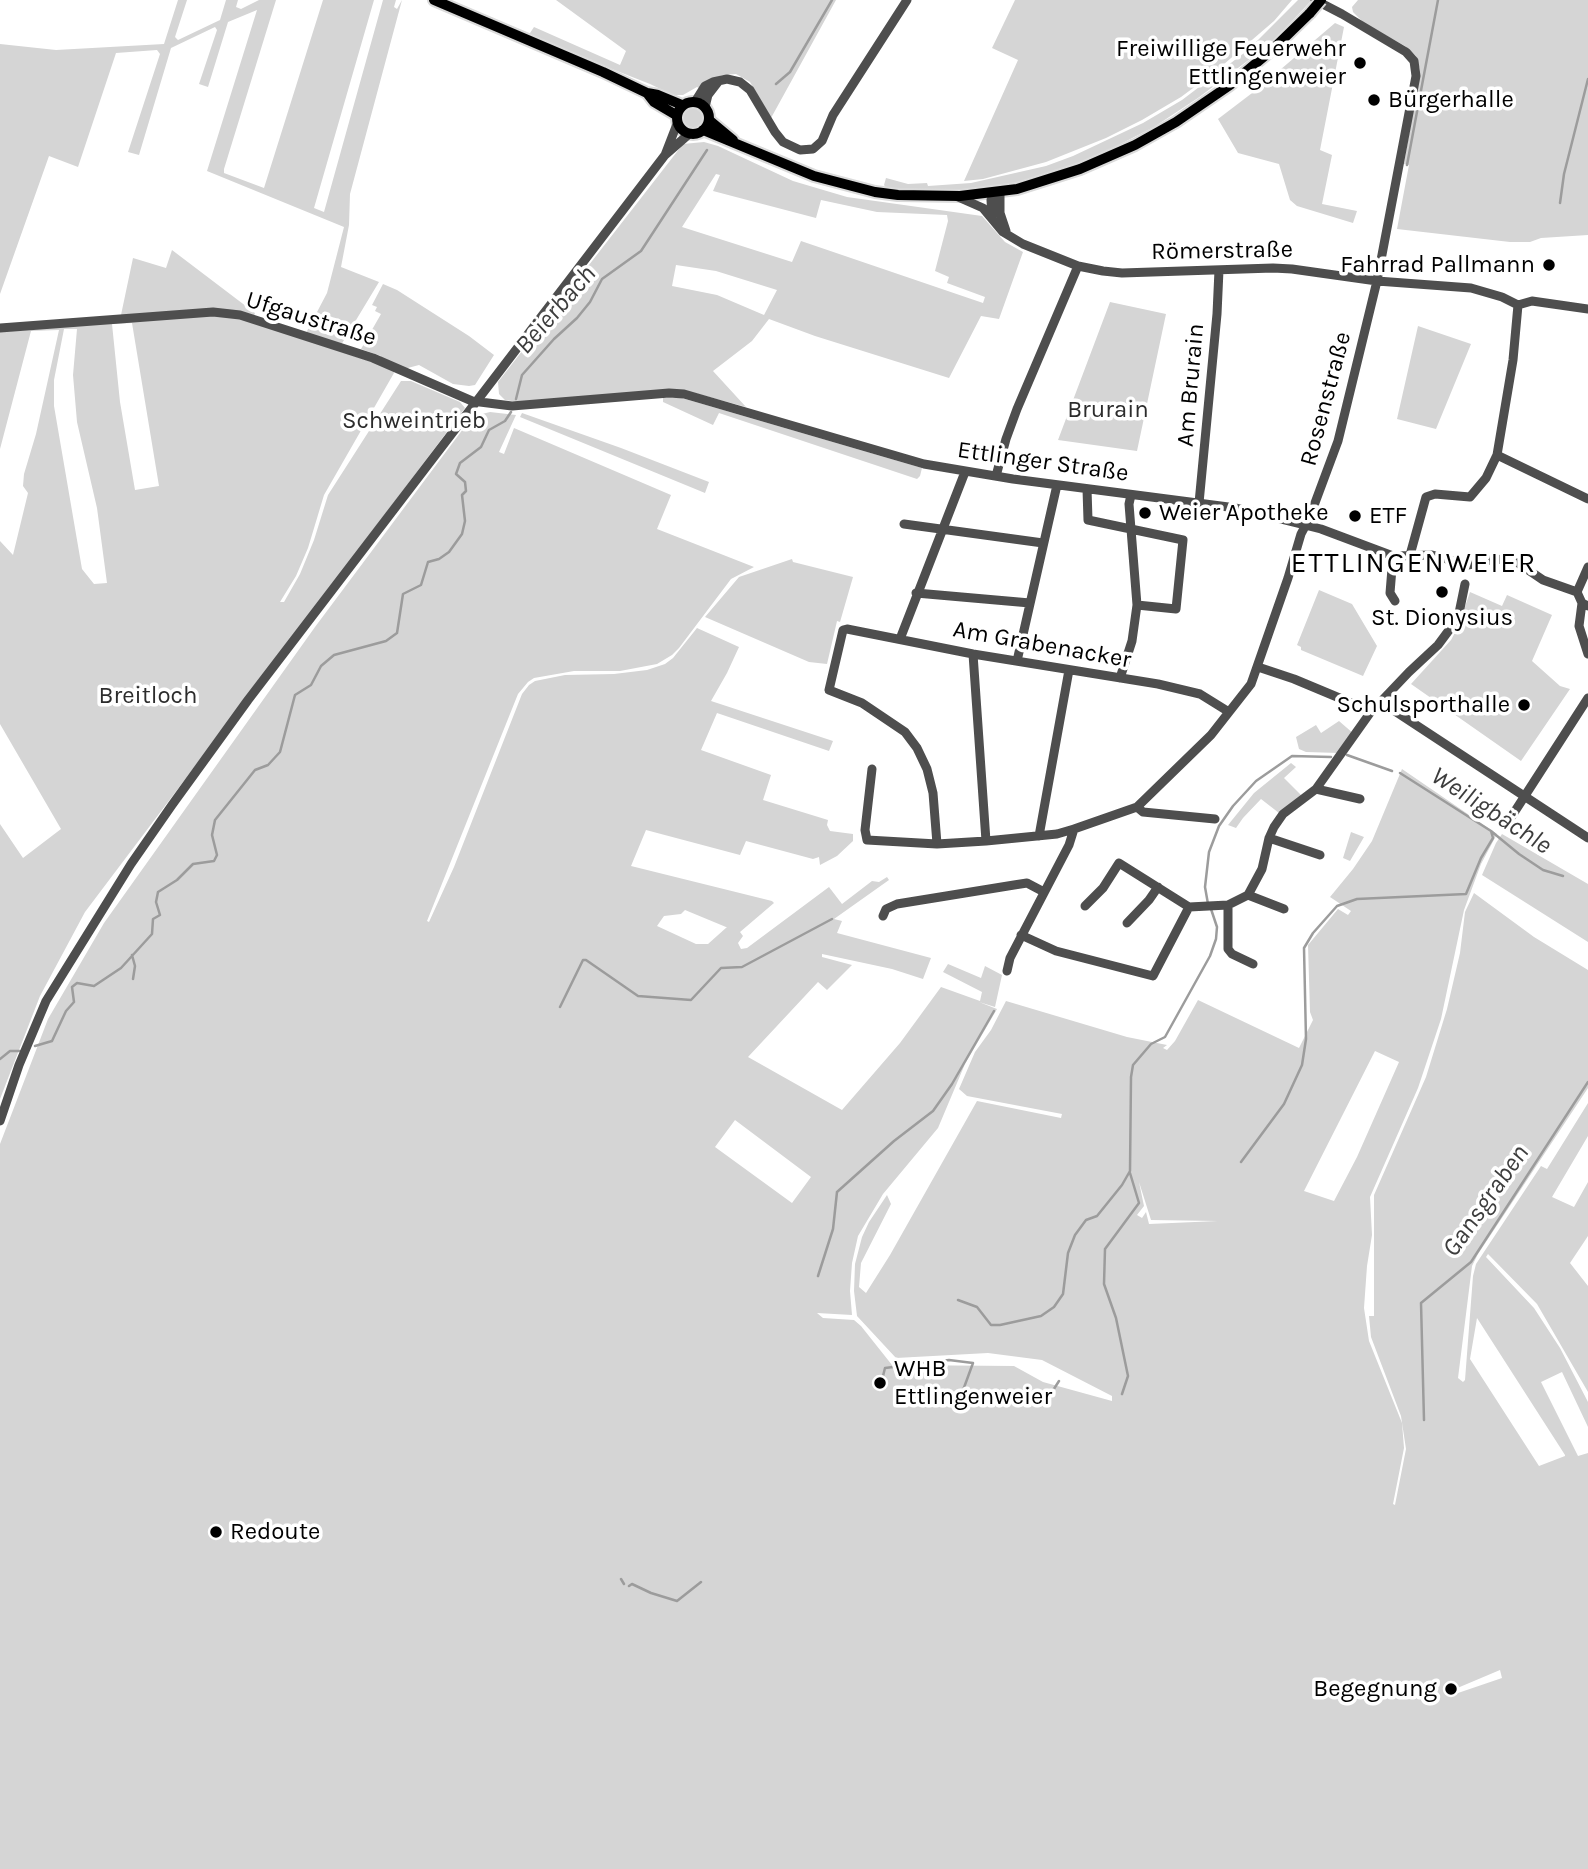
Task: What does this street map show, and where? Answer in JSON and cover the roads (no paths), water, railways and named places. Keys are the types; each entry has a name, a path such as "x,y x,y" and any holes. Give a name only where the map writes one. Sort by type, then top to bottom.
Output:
{"main road":[{"path":"434,0 647,93 658,95 678,115 682,131 689,134 706,125 700,104 678,115"},
{"name":"Römerstraße","path":"706,125 726,141 735,142 771,160 856,189 898,195 957,196 998,192 1078,170 1135,145 1197,108 1258,61 1321,0"}],"street":[{"path":"700,104 719,80 732,80 745,85 775,132 789,146 809,150 817,147 833,115 907,0"},
{"name":"Rosenstraße","path":"1137,807 1181,766 1251,684 1300,534 1306,525 1338,441 1377,281 1416,76 1414,61 1406,52 1315,0"},
{"path":"666,155 678,115"},
{"path":"0,1121 19,1065 46,1001 131,864 248,700 666,155 689,134"},
{"path":"992,217 991,200 998,192"},
{"path":"998,192 1002,220 1012,238"},
{"name":"Römerstraße","path":"957,196 983,208 1000,229 1012,238 1078,266 1122,273 1282,268 1377,281 1471,288 1518,305 1532,301 1588,309"},
{"path":"996,476 1017,409 1078,266"},
{"name":"Am Brurain","path":"1199,503 1219,270"},
{"path":"1410,555 1426,497 1435,494 1470,496 1486,478 1497,455 1513,360 1518,305"},
{"name":"Ufgaustraße","path":"0,328 213,312 240,315 373,358 468,400 477,401"},
{"name":"Ettlinger Straße","path":"477,401 512,407 669,393 684,394 915,462 965,472 1236,508 1306,525 1393,556 1432,555 1468,565 1494,559 1507,560 1518,563 1543,580 1577,592"},
{"path":"1497,455 1588,499"},
{"path":"900,639 965,472"},
{"path":"1017,661 1057,485"},
{"path":"1087,489 1088,520 1181,539 1184,543 1175,609 1137,605"},
{"path":"1121,678 1132,641 1137,605 1131,495"},
{"path":"904,524 1043,543"},
{"path":"1393,556 1390,593 1395,601"},
{"path":"1588,567 1577,592 1585,604 1579,626 1588,654"},
{"path":"1085,906 1102,888 1119,863 1189,907 1228,905 1248,895 1262,869 1269,838 1283,814 1316,789 1370,713 1438,645 1458,618 1465,584"},
{"path":"916,593 1030,603"},
{"name":"Am Grabenacker","path":"937,844 933,793 927,769 917,748 905,732 862,703 829,690 843,630 1200,694 1229,712"},
{"path":"973,654 986,841"},
{"path":"1258,667 1305,683 1370,713"},
{"path":"1040,836 1069,670"},
{"path":"1508,822 1588,698"},
{"path":"1381,702 1588,838"},
{"path":"872,769 865,830 867,840 937,844 1040,836 1074,830 1137,807 1143,812 1215,819"},
{"path":"1316,789 1360,799"},
{"path":"1007,971 1010,958 1069,845 1074,830"},
{"path":"1269,838 1320,855"},
{"path":"883,916 886,909 897,904 1014,885 1027,883 1044,891"},
{"path":"1127,923 1158,887"},
{"path":"1248,895 1284,909"},
{"path":"1228,905 1228,949 1232,954 1253,964"},
{"path":"1021,935 1056,951 1153,976 1189,907"}],"waterway":[{"name":"Beierbach","path":"776,84 790,72 832,0"},
{"path":"1407,165 1438,0"},
{"path":"1560,203 1564,174 1588,79"},
{"name":"Beierbach","path":"516,399 522,375 577,318 590,302 602,279 641,251 707,150"},
{"name":"Beierbach","path":"35,1046 52,1041 66,1011 74,1002 72,987 77,983 94,986 121,968 152,934 153,919 160,915 156,902 158,892 177,880 193,864 214,861 217,855 212,835 215,820 255,770 268,765 280,752 295,695 311,685 321,666 334,655 386,641 397,633 403,594 421,585 428,562 449,552 462,534 465,521 462,495 466,491 465,482 456,474 460,463 481,447 489,430 505,421 511,412"},
{"name":"Weiligbächle","path":"1347,755 1392,771"},
{"name":"Weiligbächle","path":"1208,904 1205,887 1209,852 1219,826 1233,806 1256,781 1292,756 1331,757"},
{"name":"Weiligbächle","path":"1400,773 1491,831 1543,870 1563,876"},
{"path":"1241,1162 1284,1104 1302,1065 1306,1039 1304,948 1313,933 1337,906 1357,899 1466,894 1481,858 1493,838 1491,831"},
{"name":"Weiligbächle","path":"958,1300 977,1307 991,1325 1000,1325 1041,1316 1054,1307 1063,1294 1068,1253 1075,1235 1086,1220 1097,1216 1130,1171 1133,1065 1151,1044 1165,1037 1210,956 1217,927 1211,909"},
{"path":"560,1007 583,960 638,996 691,1000 721,968 742,967 832,919"},
{"path":"132,955 135,966 133,979"},
{"path":"818,1276 833,1229 837,1192 894,1141 933,1111 952,1084 994,1011"},
{"name":"Beierbach","path":"0,1059 10,1051 20,1051"},
{"name":"Gansgraben","path":"1424,1420 1421,1303 1471,1262 1588,1082"},
{"path":"1122,1394 1128,1376 1116,1318 1104,1284 1105,1249 1139,1203 1130,1173"},
{"name":"Weiligbächle","path":"882,1380 885,1368 949,1360 973,1363 962,1393"},
{"path":"1050,1395 1059,1381"},
{"path":"621,1579 624,1584"},
{"path":"629,1586 632,1584 677,1601 701,1582"}],"place":[{"name":"Freiwillige Feuerwehr Ettlingenweier","path":"1360,63"},
{"name":"Bürgerhalle","path":"1374,100"},
{"name":"Fahrrad Pallmann","path":"1549,265"},
{"name":"Weier Apotheke","path":"1145,513"},
{"name":"ETF","path":"1355,516"},
{"name":"St. Dionysius","path":"1442,592"},
{"name":"Schulsporthalle","path":"1524,705"},
{"name":"WHB Ettlingenweier","path":"880,1383"},
{"name":"Redoute","path":"216,1532"},
{"name":"Begegnung","path":"1451,1689"}],"district":[{"name":"ETTLINGENWEIER","path":"1414,564"}],"park label":[{"name":"Brurain","path":"1108,410"},
{"name":"Schweintrieb","path":"414,421"},
{"name":"Breitloch","path":"148,696"}]}
